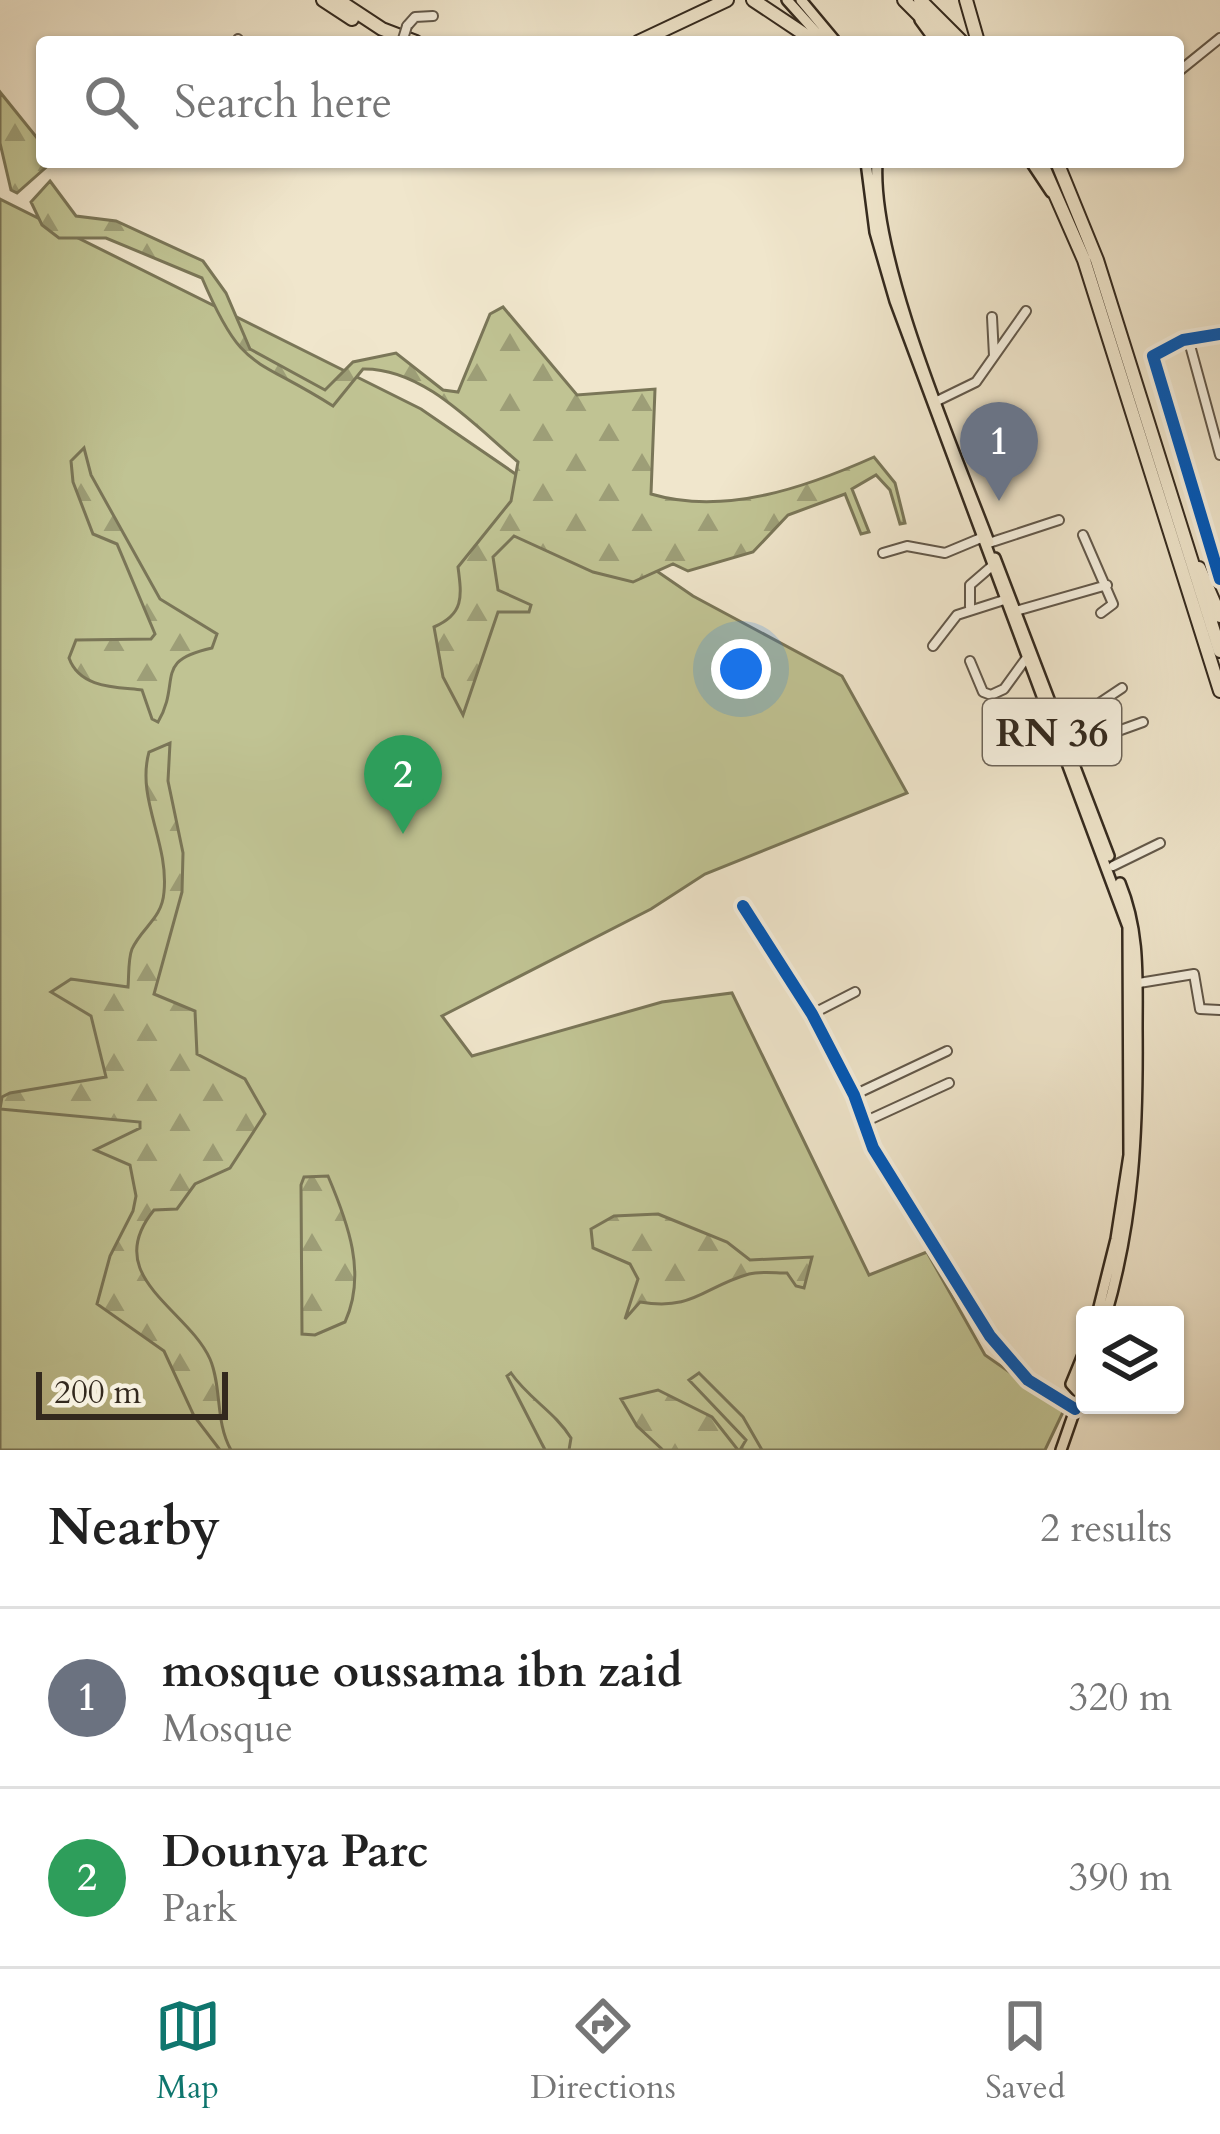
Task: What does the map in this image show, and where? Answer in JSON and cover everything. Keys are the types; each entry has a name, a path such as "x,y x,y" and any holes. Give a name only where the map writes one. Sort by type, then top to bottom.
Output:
{"highway":[{"path":"323,0 388,36"},
{"path":"338,0 400,36"},
{"path":"651,36 727,0"},
{"path":"674,36 742,0"},
{"path":"754,0 807,36"},
{"path":"904,0 955,36"},
{"path":"966,0 976,36"},
{"path":"920,7 942,36"},
{"path":"1044,168 1061,199 1220,691"},
{"path":"1060,168 1086,230 1220,651"},
{"path":"1194,562 1208,579 1220,616"}],"main road":[{"path":"787,0 825,36"},
{"path":"804,0 825,36"},
{"path":"920,7 933,36"},
{"name":"RN 36","path":"867,168 875,232 895,301 1134,924 1136,1171 1103,1306"},
{"name":"RN 36","path":"878,168 885,235 978,521"},
{"path":"1035,168 1061,199"},
{"name":"RN 36","path":"985,540 1130,937 1129,1156 1103,1306"},
{"path":"1061,1450 1076,1406"}],"street":[{"path":"402,36 416,17 434,16"},
{"path":"1184,67 1220,38"},
{"path":"937,401 976,382 1026,311"},
{"path":"992,317 994,357"},
{"path":"1220,334 1157,349 1153,358 1220,579"},
{"path":"1188,338 1220,455"},
{"path":"884,554 908,546 945,553 1059,520"},
{"path":"1083,535 1107,585 1112,607 1101,613"},
{"path":"970,608 970,585 992,566"},
{"path":"1016,611 1107,585"},
{"path":"933,646 946,624 970,608 1004,600"},
{"path":"970,661 983,692 991,695 1004,689 1025,660"},
{"path":"1110,734 1101,702 1122,688"},
{"path":"1067,750 1143,722"},
{"path":"1113,866 1160,843"},
{"path":"743,906 812,1014 854,1095 862,1123 999,1348 1028,1379 1075,1409"},
{"path":"1138,983 1194,974 1199,978 1199,1007 1220,1010"},
{"path":"812,1014 855,992"},
{"path":"854,1095 947,1051"},
{"path":"862,1123 949,1083"}],"green space":[{"path":"0,92 36,137 36,168 45,168 17,193 11,190 0,143"},
{"path":"50,181 76,216 116,221 203,261 226,293 250,349 325,390 353,362 396,353 443,390 458,392 490,314 503,307 577,395 655,389 651,494 679,500 736,500 794,488 874,457 895,483 905,523 900,524 890,490 876,475 852,489 869,532 861,534 845,494 788,515 753,552 688,571 673,564 633,582 593,572 514,536 493,557 498,590 531,605 529,612 498,612 463,715 443,677 434,627 456,610 458,567 511,501 518,462 446,401 406,378 363,369 333,406 267,368 240,347 202,278 106,238 59,238 42,225 31,202"},
{"path":"0,199 421,409 693,596 842,676 907,793 705,874 651,909 442,1016 472,1056 662,1002 732,993 869,1275 927,1252 985,1355 1064,1410 1045,1450 0,1450"},
{"path":"84,448 91,475 160,599 217,634 212,648 193,653 175,666 158,722 152,719 142,690 91,681 69,658 76,640 151,639 155,634 117,544 93,534 73,482 71,461"},
{"path":"170,743 168,781 183,853 182,892 154,994 195,1011 197,1054 245,1079 265,1114 230,1168 195,1184 177,1209 154,1210 140,1233 137,1254 153,1290 210,1359 231,1450 220,1450 194,1416 164,1351 97,1304 110,1256 136,1196 130,1165 95,1150 140,1128 140,1122 0,1109 2,1097 10,1093 106,1077 91,1016 51,992 71,979 128,987 132,949 156,916 164,892 146,769 149,752"},
{"path":"328,1176 348,1230 354,1286 345,1322 315,1335 302,1334 301,1185 304,1177"},
{"path":"658,1214 727,1242 750,1260 812,1257 804,1288 796,1286 787,1273 753,1273 686,1301 640,1302 625,1319 638,1279 630,1264 593,1248 591,1229 614,1216"},
{"path":"511,1373 565,1429 571,1438 569,1450 545,1450 507,1376"},
{"path":"699,1373 743,1417 762,1450 740,1450 746,1440 689,1380"},
{"path":"658,1390 712,1417 738,1450 663,1450 637,1426 621,1399"}],"cycle path":[{"path":"1220,334 1183,340 1153,356 1220,579"},
{"path":"743,906 812,1014 854,1095 873,1148 990,1336 1028,1380 1075,1409"}],"place":[{"name":"mosque oussama ibn zaid","path":"999,501"},
{"name":"Dounya Parc","path":"403,834"}]}
